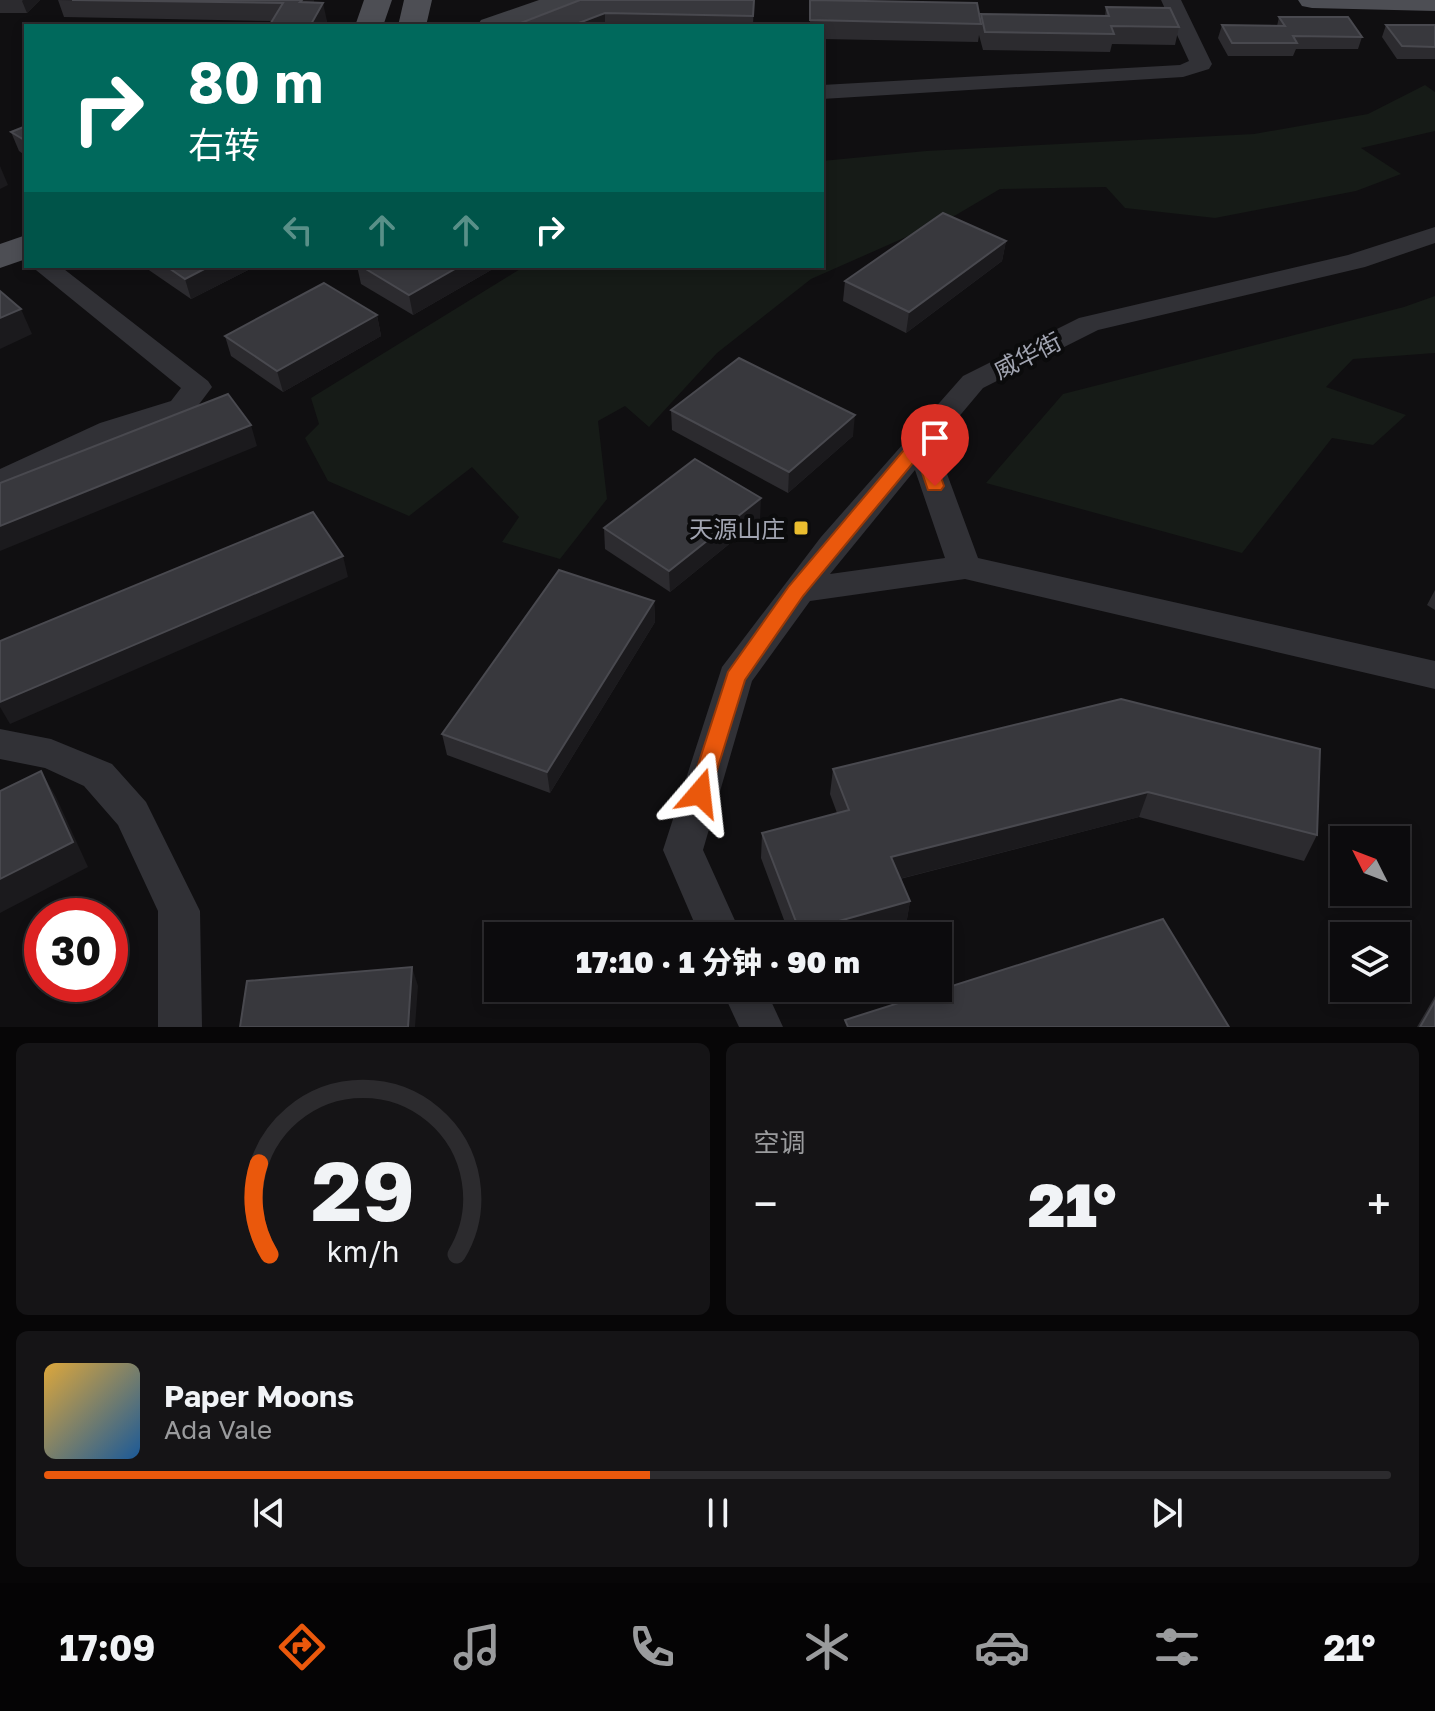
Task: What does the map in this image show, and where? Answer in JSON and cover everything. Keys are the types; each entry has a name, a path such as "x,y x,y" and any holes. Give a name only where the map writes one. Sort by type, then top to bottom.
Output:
{"main road":[{"path":"370,24 378,0"},
{"path":"412,24 418,0"},
{"path":"496,24 570,0"},
{"path":"1312,0 1435,3"}],"street":[{"path":"824,92 1183,71 1201,64 1171,0"},
{"name":"威华街","path":"715,922 683,850 735,677 796,591 973,382 1089,324 1356,261 1435,235"},
{"path":"0,482 111,430 181,408 198,387 50,268"},
{"path":"920,442 965,567"},
{"path":"796,591 965,567 1435,675"},
{"path":"0,744 51,754 98,775 132,814 179,911 180,1027"},
{"path":"749,1002 761,1027"}],"shaded area":[{"path":"1425,85 1435,92 1435,131 1361,148 1401,174 1356,191 1215,218 1125,208 1106,187 1000,189 956,215 811,279 717,353 649,427 625,406 598,421 607,499 560,559 502,542 519,517 472,467 409,516 328,481 305,438 319,424 311,398 522,268 824,268 824,161 926,151 1254,134 1368,114"},
{"path":"1435,296 1435,353 1353,359 1326,387 1406,415 1373,445 1332,438 1242,553 986,483 1063,394 1404,307"}],"building":[{"path":"72,0 302,0 300,2 323,3 311,24 270,24 283,3"},
{"path":"580,0 754,0 753,16 605,13 576,24 518,24"},
{"path":"810,0 977,3 981,24 810,20"},
{"path":"1106,7 1170,8 1179,27 1111,26 1114,34 985,32 981,14 1109,16"},
{"path":"1279,17 1348,17 1362,37 1293,36 1297,43 1232,43 1222,25 1285,26"},
{"path":"1386,25 1435,25 1435,47 1402,46"},
{"path":"24,127 24,140 11,132"},
{"path":"943,213 1006,241 909,312 845,281"},
{"path":"169,268 206,268 185,279"},
{"path":"364,268 456,268 409,295"},
{"path":"324,283 377,315 277,371 225,336"},
{"path":"0,291 21,309 0,318"},
{"path":"739,358 855,415 789,472 671,410"},
{"path":"228,394 251,425 0,526 0,483"},
{"path":"695,459 761,498 669,571 604,528"},
{"path":"313,512 343,556 0,702 0,641"},
{"path":"559,570 654,601 547,772 442,734"},
{"path":"1121,699 1320,749 1317,835 1148,792 891,857 910,901 835,922 796,922 762,833 849,810 833,769"},
{"path":"41,771 73,842 0,879 0,791"},
{"path":"1163,919 1229,1027 848,1027 845,1020 902,1002 952,1002 952,986"},
{"path":"412,967 408,1027 240,1027 247,981"},
{"path":"1435,1001 1435,1027 1420,1027"}],"place":[{"name":"天源山庄","path":"801,528"}],"route":[{"path":"700,793 735,677 796,591 920,442 935,486"}]}
